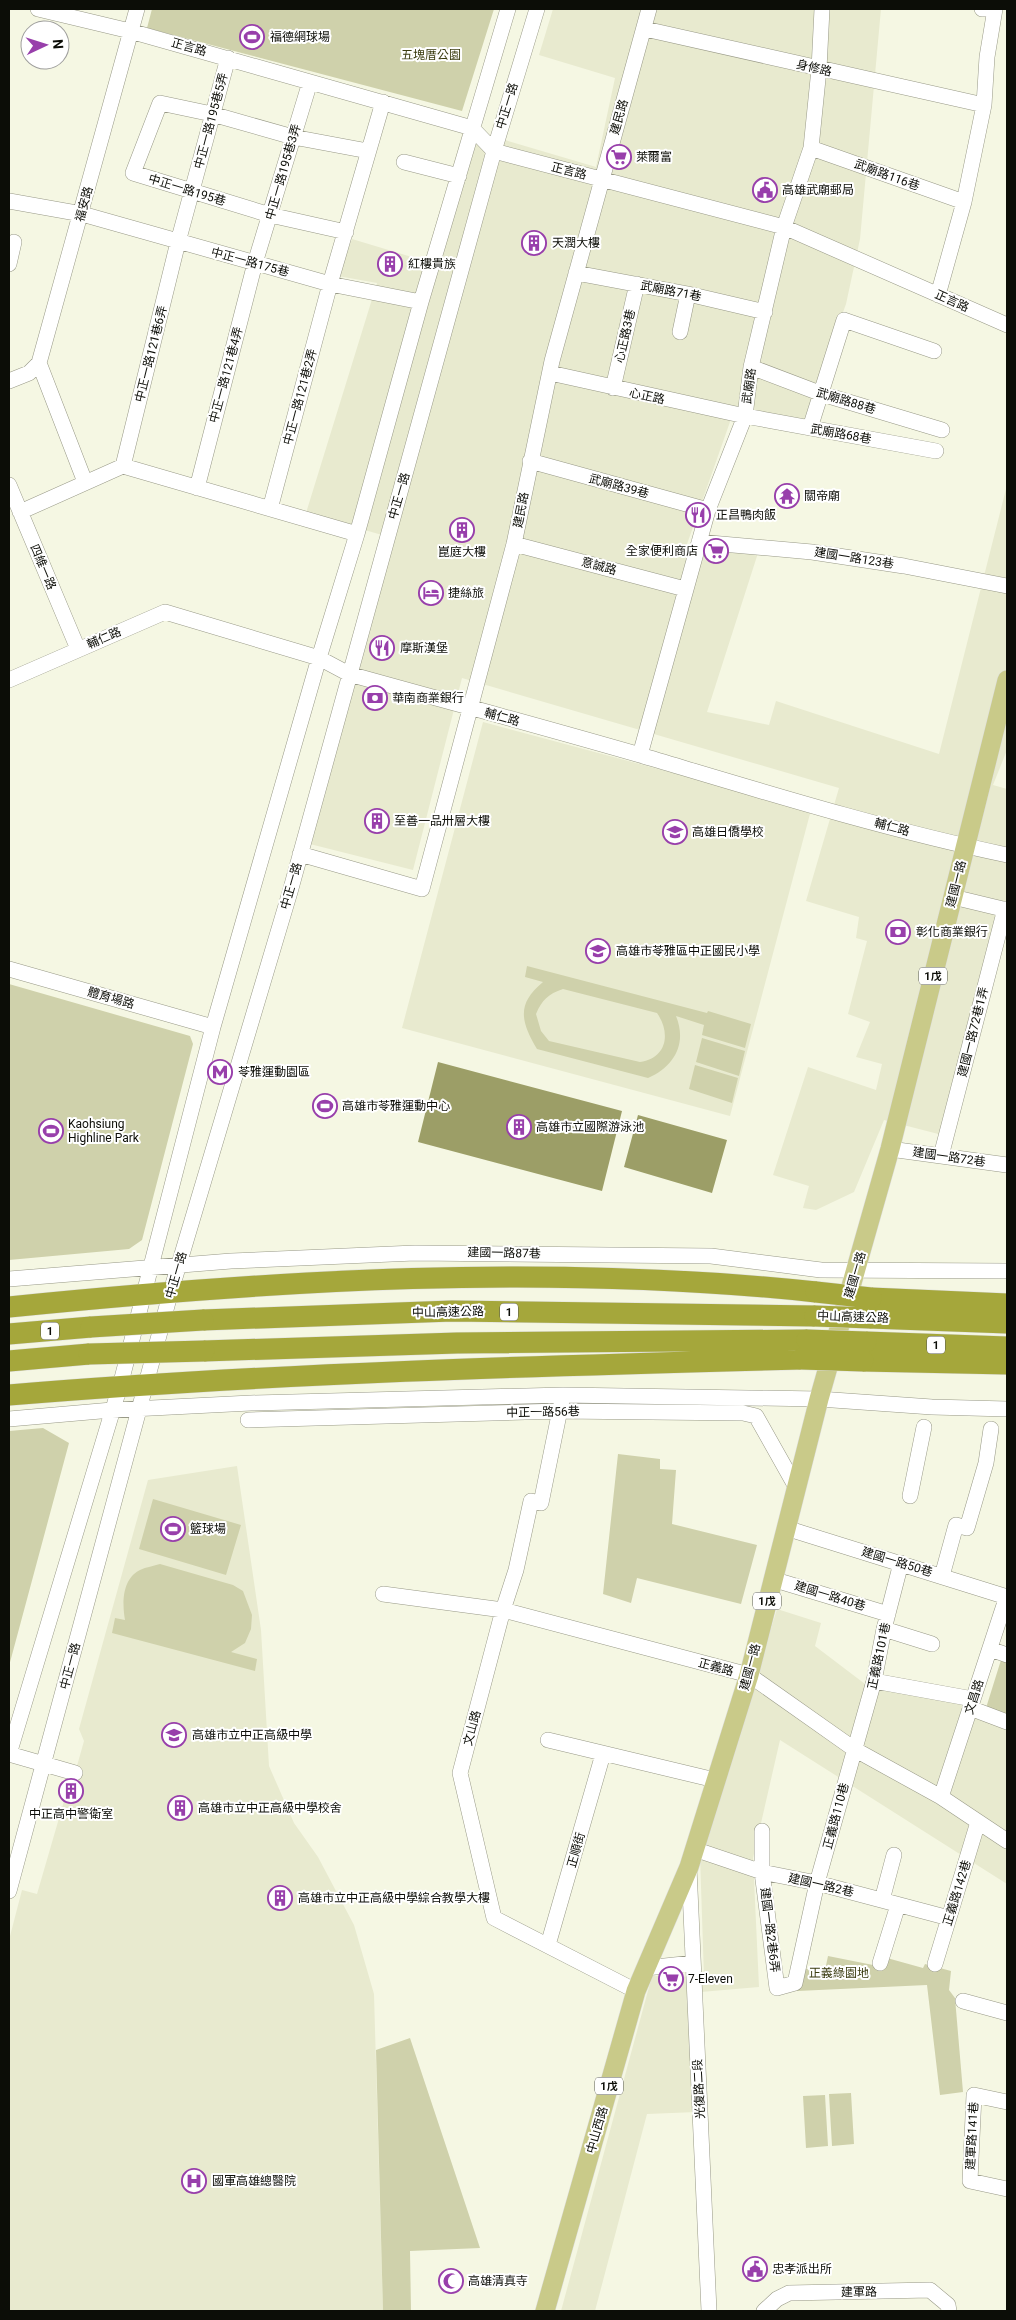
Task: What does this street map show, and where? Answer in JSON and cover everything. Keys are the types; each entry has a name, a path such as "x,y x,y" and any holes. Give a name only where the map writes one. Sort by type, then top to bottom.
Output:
{"highway":[{"path":"9,1307 171,1291 467,1276 723,1282 816,1292 871,1308 1007,1304"},
{"name":"中山高速公路","path":"9,1334 203,1320 452,1311 815,1316 871,1308 1007,1323"},
{"name":"1","path":"9,1361 90,1354 457,1343 804,1350"},
{"name":"中山高速公路","path":"864,1351 1007,1347"},
{"path":"9,1394 146,1384 804,1350 864,1351 1007,1364"}],"main road":[{"name":"建國一路","path":"689,1867 749,1676 819,1399 890,1149 966,847 1000,734 1007,680"},
{"name":"中山西路","path":"546,2311 636,1991 689,1867"}],"street":[{"name":"正言路","path":"38,9 130,31 472,128 494,151 784,227 1007,325"},
{"name":"福安路","path":"39,363 82,214 137,9"},
{"name":"中正一路","path":"75,1773 9,1754 120,1386 213,1027 319,658 357,534 421,302 460,176 472,128 508,9"},
{"name":"中正一路","path":"9,1891 178,1266 300,854 494,151 537,9"},
{"name":"建民路","path":"300,854 422,888 468,707 514,544 550,373 649,9"},
{"name":"武廟路","path":"640,755 708,510 745,416 752,368 784,227 811,148 820,69 822,9"},
{"path":"938,295 964,202 984,105 987,57 996,9 982,9"},
{"name":"身修路","path":"645,29 984,105"},
{"name":"中正一路195巷5弄","path":"178,242 228,58"},
{"name":"中正一路195巷3弄","path":"255,263 310,82"},
{"path":"330,284 383,102"},
{"name":"中正一路195巷","path":"346,232 270,215 134,174 160,103 212,114 293,137 368,151"},
{"name":"武廟路116巷","path":"811,148 964,202"},
{"path":"404,162 460,176"},
{"name":"中正一路175巷","path":"9,202 82,214 330,284 421,302"},
{"path":"9,264 14,242"},
{"name":"中正一路121巷6弄","path":"123,466 178,242"},
{"name":"中正一路121巷4弄","path":"196,488 255,263"},
{"name":"武廟路71巷","path":"576,273 688,294 765,312"},
{"name":"中正一路121巷2弄","path":"270,509 330,284"},
{"name":"心正路3巷","path":"613,388 637,284"},
{"path":"680,332 688,294"},
{"path":"810,428 844,320 934,351"},
{"path":"9,382 29,373 39,363 85,482"},
{"name":"武廟路88巷","path":"752,368 822,394 942,430"},
{"name":"心正路","path":"550,373 745,416"},
{"name":"武廟路68巷","path":"745,416 936,452"},
{"name":"武廟路39巷","path":"530,461 708,510"},
{"path":"20,512 123,466 357,534"},
{"name":"四維一路","path":"9,486 78,649"},
{"name":"建國一路123巷","path":"699,542 812,552 904,566 1007,586"},
{"name":"意誠路","path":"514,544 685,589"},
{"name":"輔仁路","path":"9,680 165,612 319,658 349,674 640,755 745,788 966,847 1007,855"},
{"path":"953,897 1006,909"},
{"name":"建國一路72巷1弄","path":"941,1156 1006,909"},
{"name":"體育場路","path":"9,969 213,1027"},
{"name":"建國一路72巷","path":"890,1149 1007,1165"},
{"name":"建國一路87巷","path":"9,1279 232,1261 435,1253 712,1256 821,1270 1007,1271"},
{"path":"9,1419 140,1408 251,1403 563,1395 819,1399 932,1408 1007,1409"},
{"name":"文山路","path":"563,1395 541,1503 530,1501 516,1570 503,1610 460,1773 494,1918 636,1991"},
{"name":"中正一路56巷","path":"248,1420 560,1411 743,1413 756,1416 796,1487"},
{"path":"910,1496 924,1426"},
{"path":"942,1576 956,1525 967,1528 986,1463 991,1429"},
{"name":"建國一路50巷","path":"786,1528 1007,1596"},
{"name":"正義路101巷","path":"854,1749 874,1681 884,1629 901,1563"},
{"name":"建國一路40巷","path":"772,1579 888,1614"},
{"name":"正義路","path":"382,1594 503,1610 749,1676 854,1749 940,1797 1007,1841"},
{"name":"文昌路","path":"940,1797 1007,1596"},
{"path":"884,1629 932,1644"},
{"path":"990,1649 1007,1655"},
{"path":"874,1681 972,1704 1007,1722"},
{"path":"548,1740 716,1780"},
{"name":"正義路110巷","path":"777,1988 795,1983 817,1883 854,1749"},
{"name":"正順街","path":"548,1946 603,1754"},
{"name":"正義路142巷","path":"935,1964 978,1822"},
{"name":"建國一路2巷6弄","path":"762,1831 762,1872 777,1988"},
{"name":"建國一路2巷","path":"694,1849 762,1872 817,1883 949,1918"},
{"path":"882,1900 894,1855"},
{"name":"光復路二段","path":"689,1867 709,2311"},
{"path":"880,1963 898,1905"},
{"path":"646,1968 693,1963"},
{"path":"963,2001 1007,2013"},
{"name":"建軍路141巷","path":"1007,2102 974,2095 970,2181 1007,2189"},
{"name":"建軍路","path":"764,2311 777,2298 789,2293 930,2290 948,2304 950,2311"}],"shaded area":[{"path":"553,9 881,9 860,239 846,304 800,431 731,419 686,547 758,553 707,712 769,725 776,701 939,754 1007,485 1007,750 993,785 1007,789 1007,924 950,1137 884,1120 854,1192 816,1210 803,1208 809,1186 773,1175 808,1067 876,1090 882,1064 856,1057 870,1022 848,1014 867,941 856,938 859,917 806,901 839,788 462,678 413,870 298,841 382,535 306,513 377,283 338,276 352,239 425,261 464,128 596,167 615,78 539,55"},
{"name":"高雄市苓雅區中正國民小學","path":"483,722 811,810 730,1116 402,1028"},
{"name":"高雄市立國際游泳池","path":"438,1062 622,1111 602,1191 418,1142"},
{"path":"638,1115 727,1140 712,1193 624,1167"},
{"name":"國軍高雄總醫院","path":"237,1466 261,1630 269,1766 294,1823 318,1857 354,1925 374,1994 383,2311 9,2311 9,1940 22,1890 37,1894 64,1801 68,1798 84,1741 79,1729 148,1480"},
{"path":"777,1609 821,1623 815,1646 865,1684 869,1672 969,1691 964,1710 1007,1727 1007,1884 780,1740 753,1858 759,1987 689,1993 696,2112 647,2114 595,2311 561,2311 652,1976 704,1977 700,1856"}],"green space":[{"name":"五塊厝公園","path":"152,9 494,9 462,111 147,28"},
{"path":"527,966 707,1013 708,1011 751,1024 745,1048 702,1035 704,1025 676,1016 680,1035 676,1053 665,1067 648,1078 537,1049 527,1030 524,1014 528,998 543,982 525,977","holes":["563,989 657,1013 664,1029 664,1044 656,1055 649,1060 640,1062 549,1041 541,1031 536,1014 546,998"]},
{"path":"9,984 190,1036 193,1044 142,1240 129,1249 9,1260"},
{"path":"702,1038 745,1051 739,1076 696,1062"},
{"path":"695,1065 738,1078 732,1103 689,1089"},
{"path":"43,1428 69,1443 9,1666 9,1431"},
{"path":"618,1454 660,1459 660,1469 676,1470 672,1524 757,1545 741,1604 637,1578 631,1603 603,1594"},
{"name":"籃球場","path":"153,1499 241,1525 226,1575 139,1549"},
{"path":"160,1564 233,1585 243,1591 252,1615 251,1629 245,1643 231,1652 257,1659 255,1671 112,1633 115,1618 125,1620 124,1599 130,1579 140,1570"},
{"path":"1001,1660 1007,1662 1007,1717 986,1708"},
{"name":"正義綠園地","path":"828,1956 883,1967 887,1958 923,1968 925,1964 951,1971 949,1990 955,1998 963,2092 940,2095 927,1985 797,1991 804,1968 824,1975"},
{"path":"410,2038 480,2248 410,2251 411,2311 383,2311 376,2050"},
{"path":"851,2093 854,2144 832,2146 829,2094"},
{"path":"825,2095 828,2146 806,2148 803,2096"}],"place":[{"name":"福德網球場","path":"252,37"},
{"name":"萊爾富","path":"619,157"},
{"name":"高雄武廟郵局","path":"765,190"},
{"name":"天潤大樓","path":"534,243"},
{"name":"紅樓貴族","path":"390,264"},
{"name":"關帝廟","path":"787,496"},
{"name":"正昌鴨肉飯","path":"698,515"},
{"name":"崑庭大樓","path":"462,530"},
{"name":"全家便利商店","path":"716,551"},
{"name":"捷絲旅","path":"431,593"},
{"name":"摩斯漢堡","path":"382,648"},
{"name":"華南商業銀行","path":"375,698"},
{"name":"至善一品卅層大樓","path":"377,821"},
{"name":"高雄日僑學校","path":"675,832"},
{"name":"彰化商業銀行","path":"898,932"},
{"name":"高雄市苓雅區中正國民小學","path":"598,951"},
{"name":"苓雅運動園區","path":"220,1072"},
{"name":"高雄市苓雅運動中心","path":"325,1106"},
{"name":"高雄市立國際游泳池","path":"519,1127"},
{"name":"Kaohsiung Highline Park","path":"51,1131"},
{"name":"籃球場","path":"173,1529"},
{"name":"高雄市立中正高級中學","path":"174,1735"},
{"name":"中正高中警衛室","path":"71,1791"},
{"name":"高雄市立中正高級中學校舍","path":"180,1808"},
{"name":"高雄市立中正高級中學綜合教學大樓","path":"280,1898"},
{"name":"7-Eleven","path":"671,1979"},
{"name":"國軍高雄總醫院","path":"194,2181"},
{"name":"忠孝派出所","path":"755,2269"},
{"name":"高雄清真寺","path":"451,2281"}]}
